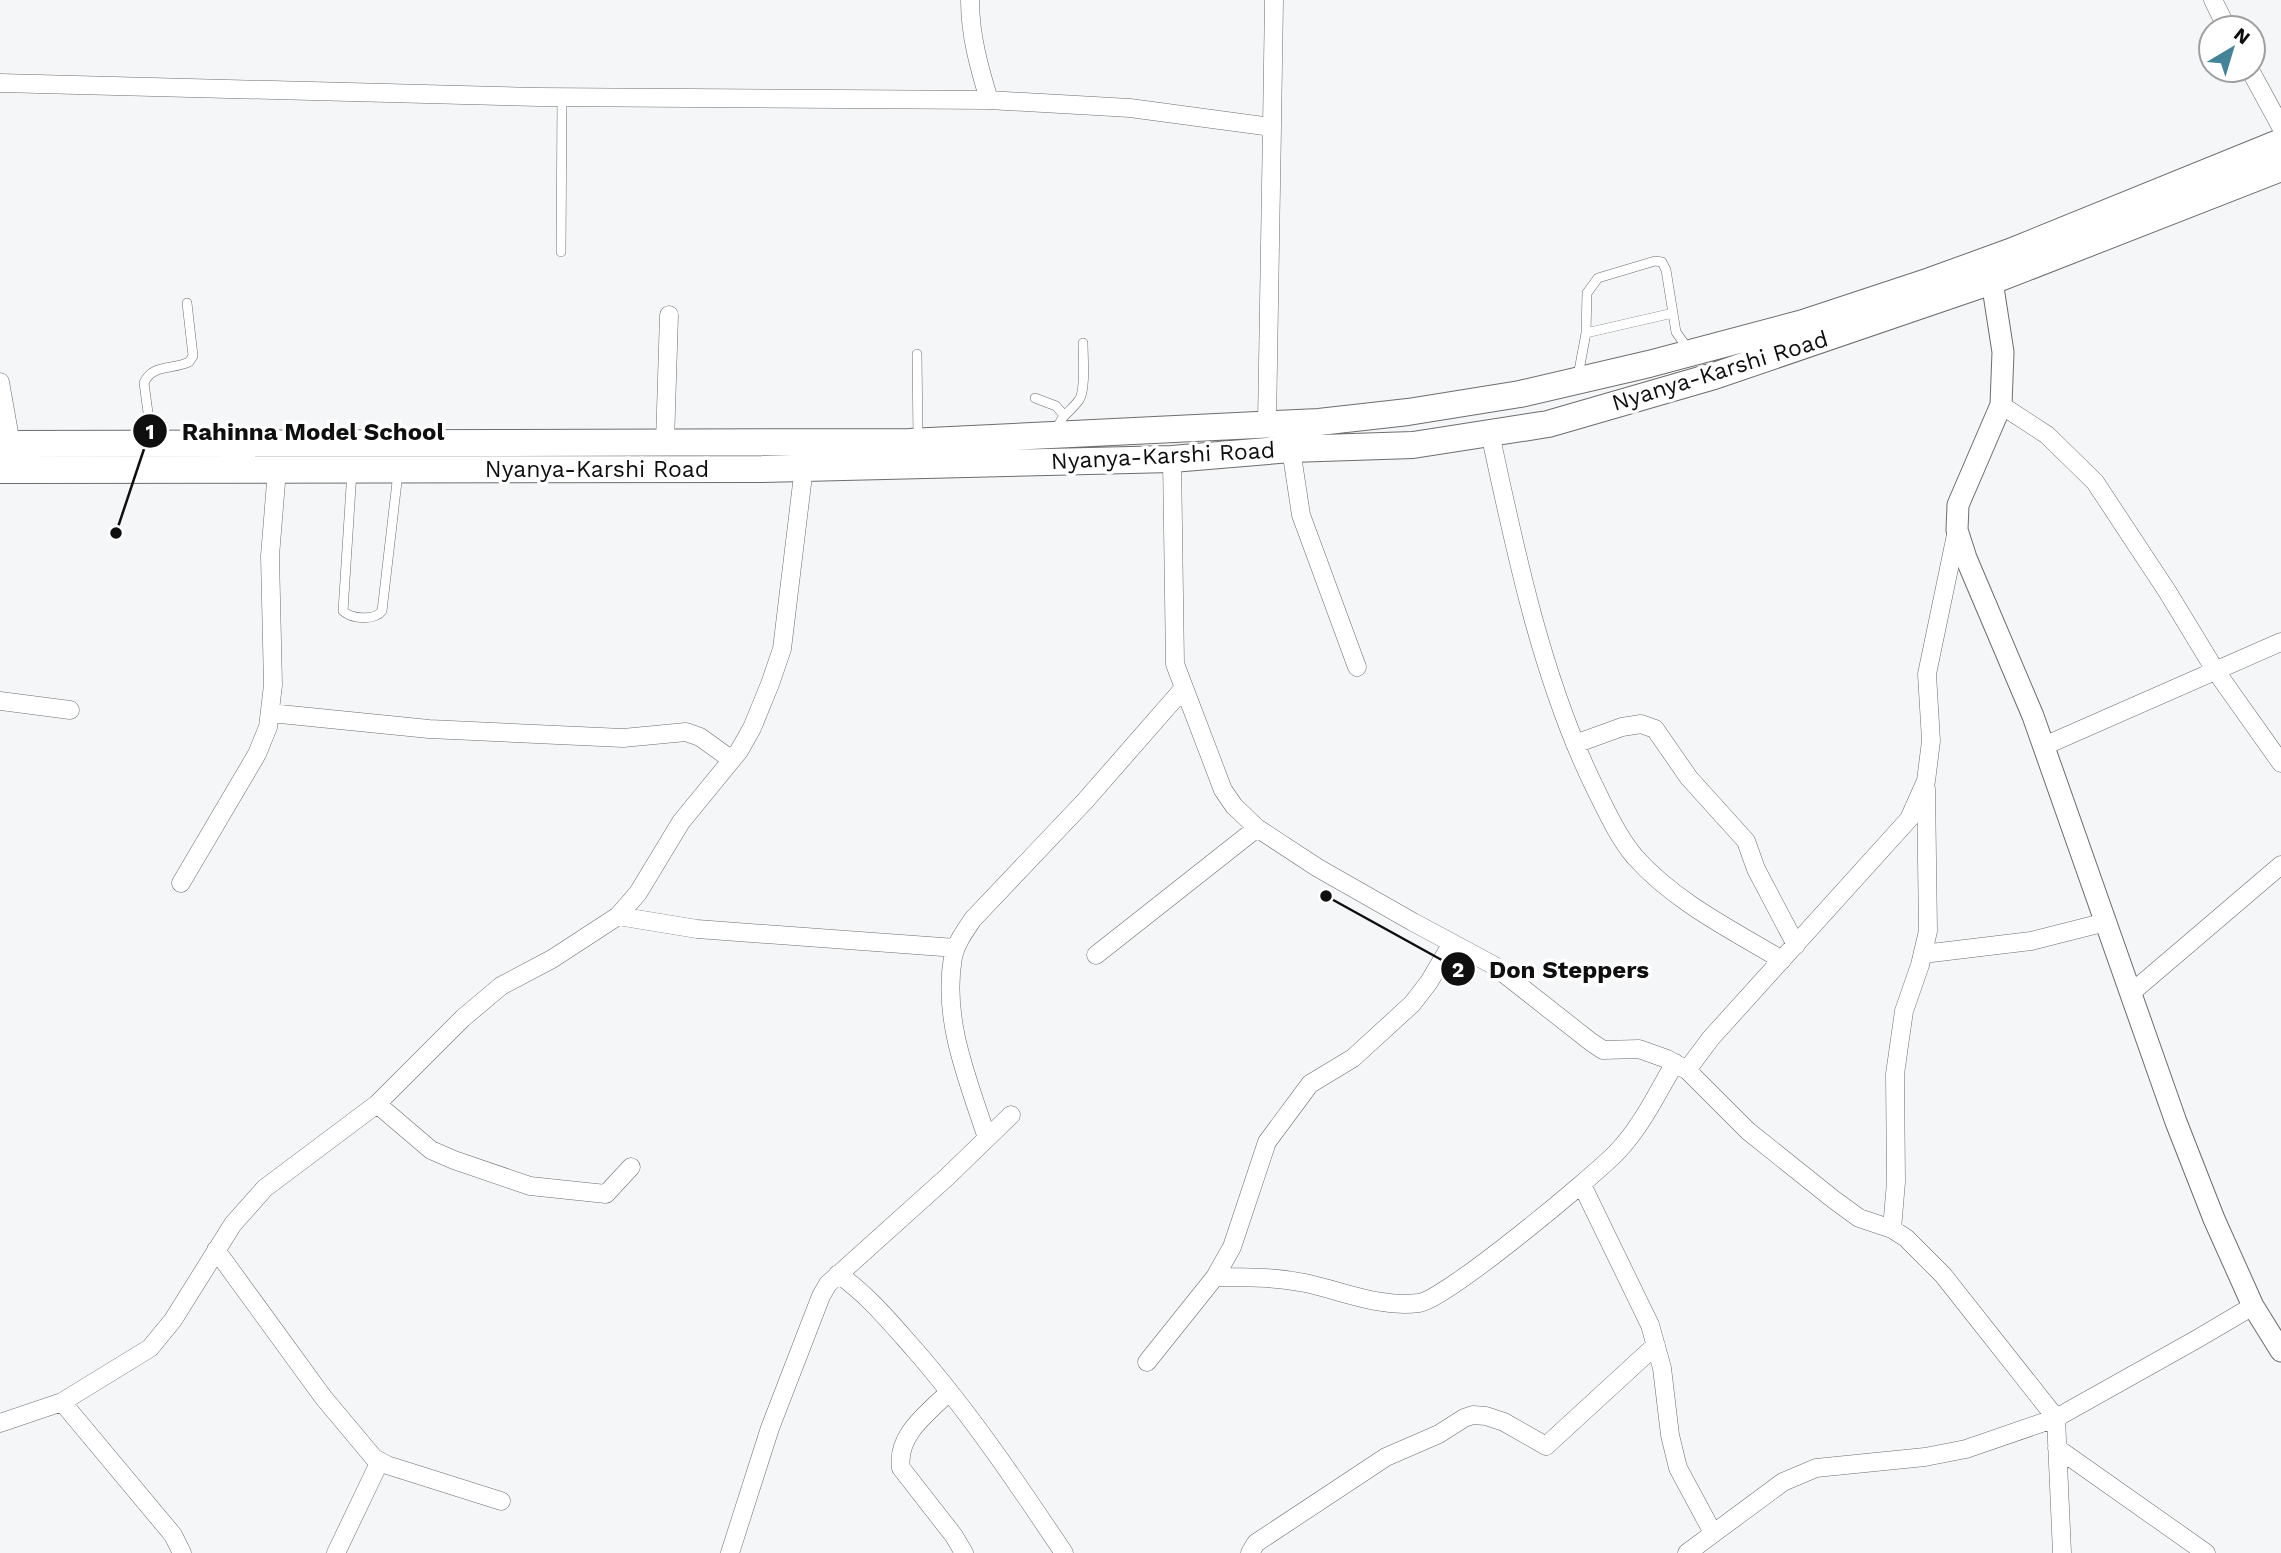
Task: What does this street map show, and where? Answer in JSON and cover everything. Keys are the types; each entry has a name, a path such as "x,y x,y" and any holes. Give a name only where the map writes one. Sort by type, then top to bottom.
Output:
{"main road":[{"name":"Nyanya-Karshi Road","path":"0,470 804,467 927,449 1059,424 1319,422 1408,412 1520,394 1802,324 2010,252 2281,142"},
{"name":"Nyanya-Karshi Road","path":"5,444 665,442 1172,458 1291,449 1413,445 1548,424 1714,376 1992,281 2281,168"}],"street":[{"path":"970,0 977,60 989,100"},
{"path":"1267,423 1274,0"},
{"path":"0,83 562,97 989,100 1130,108 1272,127"},
{"path":"2258,84 2281,127"},
{"path":"1892,1229 1896,1182 1895,1074 1904,1011 1928,931 1926,781 1931,740 1927,674 1957,530 1958,505 2001,405 2003,352 1992,281"},
{"path":"665,442 669,315"},
{"path":"0,382 5,444"},
{"path":"2001,405 2047,435 2095,482 2215,670 2281,762"},
{"path":"1490,433 1510,528 1536,625 1575,744 1605,809 1636,858 1685,902 1782,960"},
{"path":"1291,449 1301,515 1357,667"},
{"path":"1172,458 1175,664 1223,790 1234,806 1257,828 1318,868 1493,965 1603,1050 1639,1049 1681,1067 1748,1131 1833,1199 1859,1218 1892,1229 1906,1238 1943,1275 2056,1418 2062,1553"},
{"path":"0,1423 62,1402 150,1348 173,1320 233,1224 265,1188 377,1104 463,1018 501,986 552,959 618,916 638,892 681,822 732,760 752,728 782,649 804,467"},
{"path":"181,883 257,754 268,727 273,685 270,556 277,470"},
{"path":"1957,530 1966,558 2044,746 2176,1122 2214,1219 2253,1306 2281,1351"},
{"path":"2044,746 2281,642"},
{"path":"987,1138 962,1063 950,1009 953,956 960,938 973,919 1084,801 1183,689"},
{"path":"0,701 70,710"},
{"path":"270,713 443,730 623,738 686,732 700,737 732,760"},
{"path":"1575,744 1641,723 1655,729 1689,778 1746,841 1756,869 1796,945"},
{"path":"1215,1277 1261,1276 1305,1283 1380,1303 1422,1303 1463,1278 1582,1185 1617,1152 1640,1125 1681,1067 1711,1038 1909,819 1926,781"},
{"path":"1096,955 1257,828"},
{"path":"2131,993 2281,864"},
{"path":"618,916 697,929 956,948"},
{"path":"1923,954 2031,942 2106,922"},
{"path":"1147,1362 1215,1277 1232,1247 1267,1142 1310,1084 1353,1058 1412,1003 1429,982 1452,943"},
{"path":"377,1104 431,1150 530,1186 607,1194 631,1167"},
{"path":"730,1553 774,1416 821,1296 838,1275 947,1177 1010,1115"},
{"path":"1582,1185 1650,1325 1662,1368 1670,1435 1678,1468 1710,1542"},
{"path":"216,1250 323,1397 374,1458 501,1501"},
{"path":"838,1275 858,1289 882,1312 949,1392 994,1448 1064,1553"},
{"path":"1687,1553 1710,1542 1783,1482 1815,1468 1925,1457 1966,1449 2056,1418 2253,1306"},
{"path":"1250,1553 1256,1543 1386,1457 1439,1434 1464,1418 1473,1415 1486,1416 1504,1422 1546,1446 1656,1345"},
{"path":"949,1392 908,1434 899,1457 901,1468 964,1553"},
{"path":"62,1402 173,1535 182,1553"},
{"path":"2057,1448 2206,1553"},
{"path":"336,1553 380,1461"}],"lane":[{"path":"561,252 562,97"},
{"path":"1577,381 1586,333 1587,293 1592,283 1598,278 1655,261 1662,262 1666,270 1676,332 1691,353"},
{"path":"152,443 144,383 147,375 156,370 189,362 192,356 187,303"},
{"path":"1586,333 1673,313"},
{"path":"1059,424 1082,394 1083,343"},
{"path":"917,354 927,449"},
{"path":"1035,398 1056,406 1059,424"},
{"path":"352,469 343,611 347,614 373,617 382,611 398,468"}],"place":[{"name":"Rahinna Model School","path":"116,533"},
{"name":"Don Steppers","path":"1326,896"}]}
